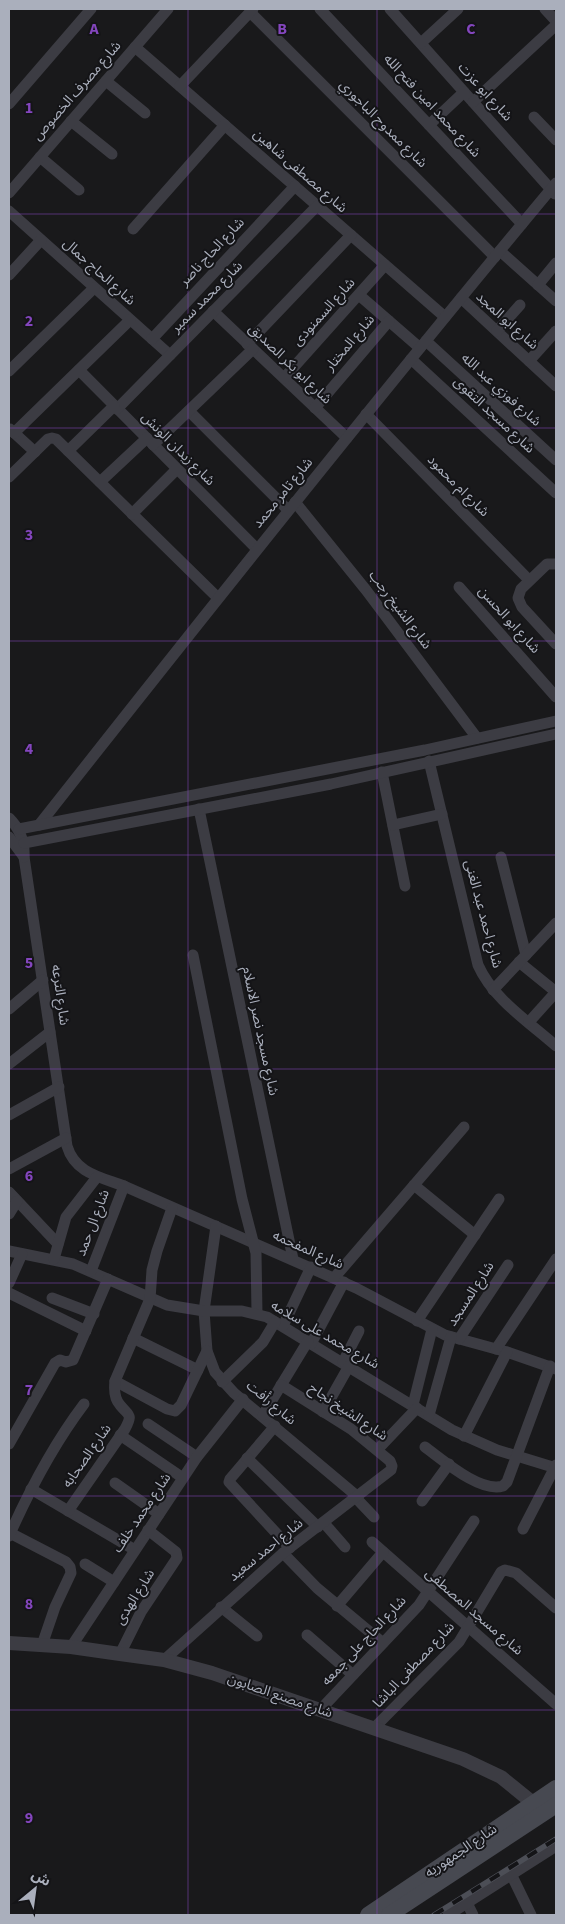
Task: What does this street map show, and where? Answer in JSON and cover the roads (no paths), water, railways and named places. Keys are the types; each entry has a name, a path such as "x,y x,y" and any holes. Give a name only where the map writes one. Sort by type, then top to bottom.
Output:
{"main road":[{"name":"شارع الجمهوريه","path":"389,1915 533,1803 556,1788"},
{"name":"شارع الجمهوريه","path":"368,1915 556,1805"}],"street":[{"path":"9,104 92,9"},
{"name":"شارع مصرف الخصوص","path":"9,193 168,9"},
{"name":"شارع محمد امين فتح الله","path":"320,9 522,224"},
{"name":"شارع ابو عزت","path":"390,9 554,190"},
{"path":"421,43 458,9"},
{"path":"546,9 556,21"},
{"path":"180,86 251,10"},
{"name":"شارع ممدوح الباجوري","path":"251,10 497,254 556,301"},
{"path":"473,102 556,25"},
{"name":"شارع مصطفى شاهين","path":"135,47 445,317"},
{"path":"106,81 145,114"},
{"path":"429,125 464,92"},
{"path":"534,117 556,140"},
{"path":"71,121 112,154"},
{"path":"134,229 225,125"},
{"path":"40,157 79,190"},
{"name":"شارع الحاج ناصر","path":"152,339 295,186"},
{"name":"شارع تامر محمد","path":"39,825 291,506 460,298 522,224 554,190"},
{"name":"شارع محمد سمير","path":"68,451 116,408 318,206"},
{"name":"شارع الحاج جمال","path":"9,211 170,355"},
{"path":"100,482 190,411 351,235"},
{"path":"9,275 42,240"},
{"path":"538,285 556,263"},
{"name":"شارع السمنودى","path":"284,378 385,265"},
{"path":"9,372 94,288"},
{"name":"شارع فوزي عبد الله","path":"359,295 389,321 423,344 556,460"},
{"name":"شارع ابو المجد","path":"460,298 556,386"},
{"path":"497,331 520,305"},
{"name":"شارع ابو بكر الصديق","path":"213,311 347,438"},
{"path":"35,452 12,430 79,370 130,320"},
{"name":"شارع المختار","path":"315,408 389,321"},
{"path":"529,361 556,331"},
{"name":"شارع مسجد التقوى","path":"411,359 556,493"},
{"name":"شارع زيدان الونش","path":"79,370 257,549"},
{"name":"شارع الشيخ رجب","path":"190,411 291,506 362,584 477,738"},
{"name":"شارع ام محمود","path":"366,414 530,580"},
{"path":"9,477 48,439 56,439 218,598"},
{"path":"132,514 177,469"},
{"path":"556,564 547,564 521,589 518,598 522,607 556,644"},
{"name":"شارع ابو الحسن","path":"459,587 556,697"},
{"path":"18,829 556,721"},
{"path":"9,856 22,849 199,809 556,734"},
{"name":"شارع احمد عبد الغنى","path":"430,762 478,965 484,978 493,990 556,1046"},
{"path":"382,772 404,886"},
{"name":"شارع مسجد نصر الاسلام","path":"199,809 293,1259"},
{"path":"393,825 442,814"},
{"name":"شارع الترعه","path":"9,818 18,829 22,849 66,1138"},
{"path":"9,837 22,849"},
{"path":"500,857 522,959 556,992 529,1022"},
{"path":"493,990 556,923"},
{"path":"193,955 257,1264 256,1313"},
{"path":"9,1009 43,980"},
{"path":"9,1064 50,1032"},
{"path":"9,1115 59,1087"},
{"path":"263,1416 309,1342 339,1280 464,1126"},
{"path":"9,1169 66,1138"},
{"name":"شارع المفحمه","path":"66,1138 69,1153 73,1160 83,1170 97,1177 124,1186 311,1267 387,1304 432,1329 455,1338 502,1350 553,1367"},
{"path":"54,1259 69,1211 85,1194 97,1177"},
{"name":"شارع ال حمد","path":"91,1271 124,1186"},
{"path":"414,1186 475,1236"},
{"path":"13,1197 58,1244"},
{"path":"9,1214 13,1197"},
{"path":"417,1321 499,1199"},
{"path":"172,1208 152,1270 150,1299 115,1381 175,1411 180,1408 207,1351"},
{"name":"شارع رأفت","path":"216,1226 204,1310 207,1351 210,1363 222,1382 357,1497 374,1517"},
{"name":"شارع محمد على سلامه","path":"9,1251 54,1259 91,1271 150,1299 185,1309 256,1313 279,1324 464,1436 516,1456 556,1467"},
{"path":"9,1283 22,1254"},
{"path":"464,1436 502,1350 556,1259"},
{"name":"شارع المسجد","path":"429,1416 455,1338 508,1265"},
{"path":"222,1382 279,1324 311,1267"},
{"path":"9,1444 57,1361 71,1362 73,1360 108,1279"},
{"path":"9,1293 86,1331"},
{"path":"52,1298 94,1314"},
{"path":"378,1449 415,1407 432,1329"},
{"path":"323,1412 346,1364 359,1331"},
{"path":"133,1338 198,1370"},
{"path":"424,1447 478,1482 491,1488 503,1486 553,1367"},
{"name":"شارع الصحابه","path":"68,1511 130,1418 130,1414 120,1406 116,1397 115,1381"},
{"name":"شارع الشيخ نجاح","path":"281,1386 351,1429 378,1449 390,1461 392,1468"},
{"name":"شارع محمد خلف","path":"70,1647 197,1457 243,1400"},
{"path":"42,1645 55,1607 71,1572 70,1567 66,1562 9,1534 55,1446 84,1404"},
{"path":"148,1424 197,1457"},
{"path":"275,1426 230,1479 230,1484 317,1588 383,1643"},
{"path":"120,1435 183,1478"},
{"path":"247,1458 345,1547"},
{"path":"422,1501 449,1464"},
{"path":"523,1529 556,1467"},
{"name":"شارع احمد سعيد","path":"164,1660 221,1607 287,1550 387,1474 392,1468"},
{"path":"115,1483 159,1514"},
{"path":"31,1489 135,1550"},
{"name":"شارع الحاج على جمعه","path":"321,1709 413,1611 428,1592 474,1521"},
{"name":"شارع الهدى","path":"120,1654 141,1612 177,1558 176,1552 148,1530"},
{"name":"شارع مسجد المصطفى","path":"372,1542 556,1704"},
{"path":"338,1606 384,1552"},
{"path":"85,1564 114,1582"},
{"name":"شارع مصطفى الباشا","path":"374,1728 459,1642 495,1578 505,1570 516,1573 556,1608"},
{"path":"221,1607 257,1636"},
{"path":"307,1635 353,1675"},
{"name":"شارع مصنع الصابون","path":"9,1643 70,1647 164,1660 212,1673 321,1709 482,1767 506,1781 533,1803"},
{"path":"448,1915 556,1846"},
{"path":"511,1874 531,1915"},
{"path":"467,1903 473,1915"}],"railway":[{"path":"434,1915 556,1839"}]}
